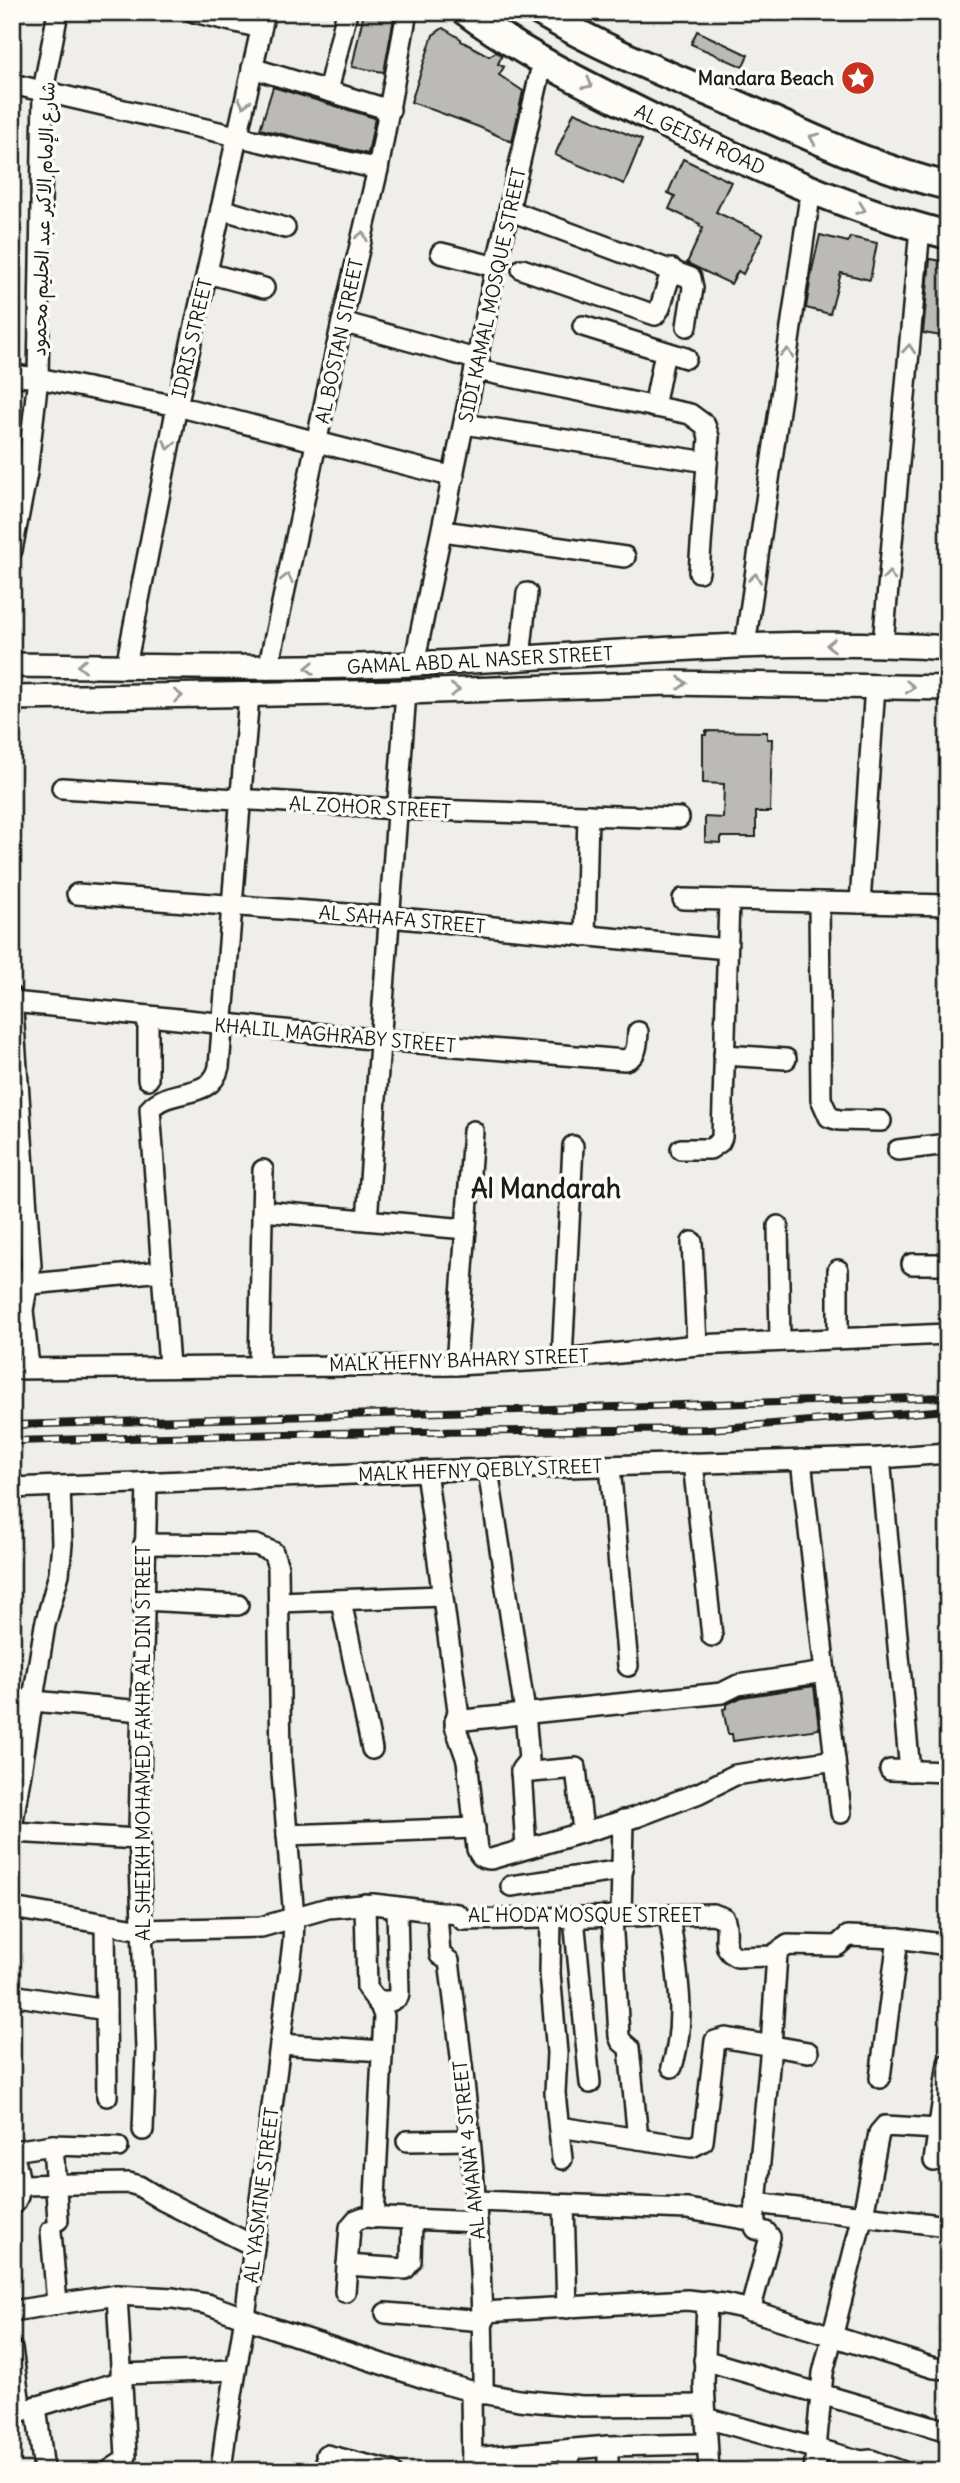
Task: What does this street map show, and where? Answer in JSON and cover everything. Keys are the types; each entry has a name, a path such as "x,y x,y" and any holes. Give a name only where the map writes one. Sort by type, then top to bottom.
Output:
{"highway":[{"name":"AL GEISH ROAD","path":"466,12 543,60 675,128 865,211 948,235"},
{"path":"540,12 632,60 835,148 948,186"}],"main road":[{"name":"GAMAL ABD AL NASER STREET","path":"12,666 268,669 745,646 883,644 948,648"},
{"name":"GAMAL ABD AL NASER STREET","path":"12,698 406,692 668,683 948,688"}],"street":[{"name":"شارع الإمام الاكبر عبد الحليم محمود","path":"12,550 27,473 38,378 43,91 58,12"},
{"path":"194,12 263,20"},
{"path":"328,91 347,12"},
{"name":"AL BOSTAN STREET","path":"268,669 378,169 407,12"},
{"name":"IDRIS STREET","path":"126,666 177,406 263,20"},
{"name":"SIDI KAMAL MOSQUE STREET","path":"414,664 478,365 496,267 543,60"},
{"path":"252,68 390,110"},
{"path":"12,84 378,169"},
{"path":"745,646 811,189"},
{"path":"221,209 285,228"},
{"path":"510,211 686,274 693,283 687,326"},
{"path":"883,644 920,228"},
{"path":"441,253 496,267"},
{"path":"522,269 655,315 660,308 672,269"},
{"path":"207,273 264,288"},
{"path":"342,323 478,365 691,414 705,425 709,437 699,572"},
{"path":"583,326 686,358"},
{"path":"654,407 665,352"},
{"path":"12,375 177,406 454,477"},
{"path":"464,424 706,462"},
{"path":"443,531 625,556"},
{"path":"520,658 527,593"},
{"path":"860,903 875,686"},
{"path":"367,1220 406,692"},
{"path":"169,1366 150,1109 157,1101 169,1096 205,1088 217,1076 249,695"},
{"name":"AL ZOHOR STREET","path":"62,788 397,810 678,818"},
{"path":"585,936 588,815"},
{"name":"AL SAHAFA STREET","path":"77,894 389,917 727,949"},
{"path":"683,899 948,905"},
{"path":"681,1149 710,1149 720,1142 729,900"},
{"path":"818,902 821,1099 829,1117 839,1120 881,1121"},
{"path":"12,1000 31,1266 21,1285 21,1368"},
{"name":"KHALIL MAGHRABY STREET","path":"12,1000 223,1025 625,1060 635,1053 638,1032"},
{"path":"148,1017 148,1079"},
{"path":"724,1055 786,1059"},
{"path":"456,1365 473,1131"},
{"path":"898,1150 948,1144"},
{"path":"562,1359 573,1146"},
{"path":"260,1366 263,1170"},
{"path":"263,1210 466,1229"},
{"path":"778,1226 780,1341"},
{"path":"692,1242 697,1345"},
{"path":"912,1264 948,1264"},
{"path":"838,1270 838,1338"},
{"path":"21,1285 162,1271"},
{"name":"MALK HEFNY BAHARY STREET","path":"21,1368 456,1365 562,1359 697,1345 948,1334"},
{"name":"MALK HEFNY QEBLY STREET","path":"12,1488 426,1471 880,1458 948,1453"},
{"path":"880,1458 900,1770 948,1772"},
{"path":"800,1460 841,1813"},
{"path":"693,1463 712,1636"},
{"path":"610,1466 628,1666"},
{"path":"488,1470 525,1712 529,1760 528,1764 522,1767 521,1773 526,1848"},
{"path":"426,1471 458,1710 455,1721 467,1760 479,1855 491,1859 622,1820 699,1793 734,1775 835,1760"},
{"name":"AL SHEIKH MOHAMED FAKHR AL DIN STREET","path":"143,2130 146,2050 139,1839 147,1482"},
{"path":"60,1486 62,1544 59,1574 45,1625 16,1781 12,1829 139,1839"},
{"name":"AL YASMINE STREET","path":"144,1544 256,1545 273,1552 276,1559 279,1695 294,1917 293,1943 245,2317 221,2471"},
{"path":"279,1602 442,1596"},
{"path":"143,1600 238,1605"},
{"path":"341,1601 372,1749"},
{"path":"455,1721 722,1693 738,1685 825,1672"},
{"path":"12,1699 141,1711"},
{"path":"521,1773 576,1768 583,1831"},
{"path":"622,1820 623,1870 616,1917 619,2035 629,2048 638,2139"},
{"path":"288,1835 474,1828"},
{"path":"512,1886 623,1870"},
{"path":"365,1904 367,1988 384,2016 374,2218"},
{"name":"AL HODA MOSQUE STREET","path":"12,1908 142,1930 261,1927 328,1908 365,1904 457,1914 463,1920 719,1915 727,1924 725,1946 731,1955 737,1957 772,1956 788,1945 837,1946 848,1936 898,1938 948,1945"},
{"path":"376,2001 395,2000 399,1993 397,1907"},
{"name":"AL AMANA' 4 STREET","path":"437,1913 440,1955 449,1961 469,2140 484,2316 472,2464"},
{"path":"669,1915 682,2022 672,2067"},
{"path":"551,1918 550,1973 557,2053 555,2086 562,2159"},
{"path":"574,1918 590,2083"},
{"path":"104,1924 107,2096"},
{"path":"880,2078 898,1938"},
{"path":"750,2311 770,2238 766,2232 756,2229 755,2212 777,1954"},
{"path":"12,1995 106,2010"},
{"path":"559,2127 692,2147 703,2141 715,2041 726,2038 808,2052"},
{"path":"280,2044 382,2051"},
{"path":"934,2161 948,2063"},
{"path":"814,2471 820,2393 863,2216 881,2128 890,2126 938,2129"},
{"path":"407,2141 469,2140"},
{"path":"118,2147 53,2145 13,2150 16,2197 57,2184 130,2183 254,2246"},
{"path":"53,2145 57,2184 54,2225 57,2304"},
{"path":"475,2201 863,2216 948,2226"},
{"path":"564,2205 567,2308"},
{"path":"345,2292 350,2227 356,2220 364,2217 477,2222"},
{"path":"347,2265 405,2269 411,2261 412,2220"},
{"path":"109,2471 124,2462 126,2456 117,2295"},
{"path":"12,2311 117,2295 207,2304 427,2379 477,2392 582,2406 705,2412 815,2448 864,2462 871,2460 901,2471"},
{"path":"707,2301 704,2360 709,2471"},
{"path":"386,2313 484,2316 567,2308 707,2301 750,2311 934,2368 948,2369"},
{"path":"12,2349 23,2410 44,2471"},
{"path":"704,2360 948,2431"},
{"path":"23,2410 121,2378 235,2370"},
{"path":"472,2464 570,2449 707,2444"},
{"path":"608,2446 608,2471"},
{"path":"566,2471 570,2449"},
{"path":"336,2462 391,2471"}],"shaded area":[{"path":"888,12 948,12 948,20"}],"building":[{"path":"364,12 395,12 384,72 352,67"},
{"path":"443,28 489,56 496,52 502,55 498,64 504,67 499,75 523,91 512,142 411,102 433,35"},
{"path":"697,31 748,55 743,67 691,44"},
{"path":"273,87 375,118 368,154 260,129"},
{"path":"574,112 642,140 624,184 555,155"},
{"path":"683,159 731,182 716,212 763,234 743,274 738,271 731,284 687,263 703,228 669,209 675,196 668,193"},
{"path":"820,235 848,242 850,237 877,243 870,280 841,273 830,314 806,308"},
{"path":"930,259 948,262 948,337 923,333"},
{"path":"706,731 767,732 767,739 772,739 770,812 756,812 756,837 721,837 721,843 705,842 705,817 723,818 724,784 703,783 703,735 706,735"},
{"path":"814,1686 819,1729 733,1741 732,1734 728,1734 723,1709 727,1708 727,1704 742,1697"}],"railway":[{"path":"12,1425 948,1397"},
{"path":"12,1441 325,1433 709,1429 948,1410"}],"place":[{"name":"Mandara Beach","path":"858,78"}],"district":[{"name":"Al Mandarah","path":"546,1189"}]}
